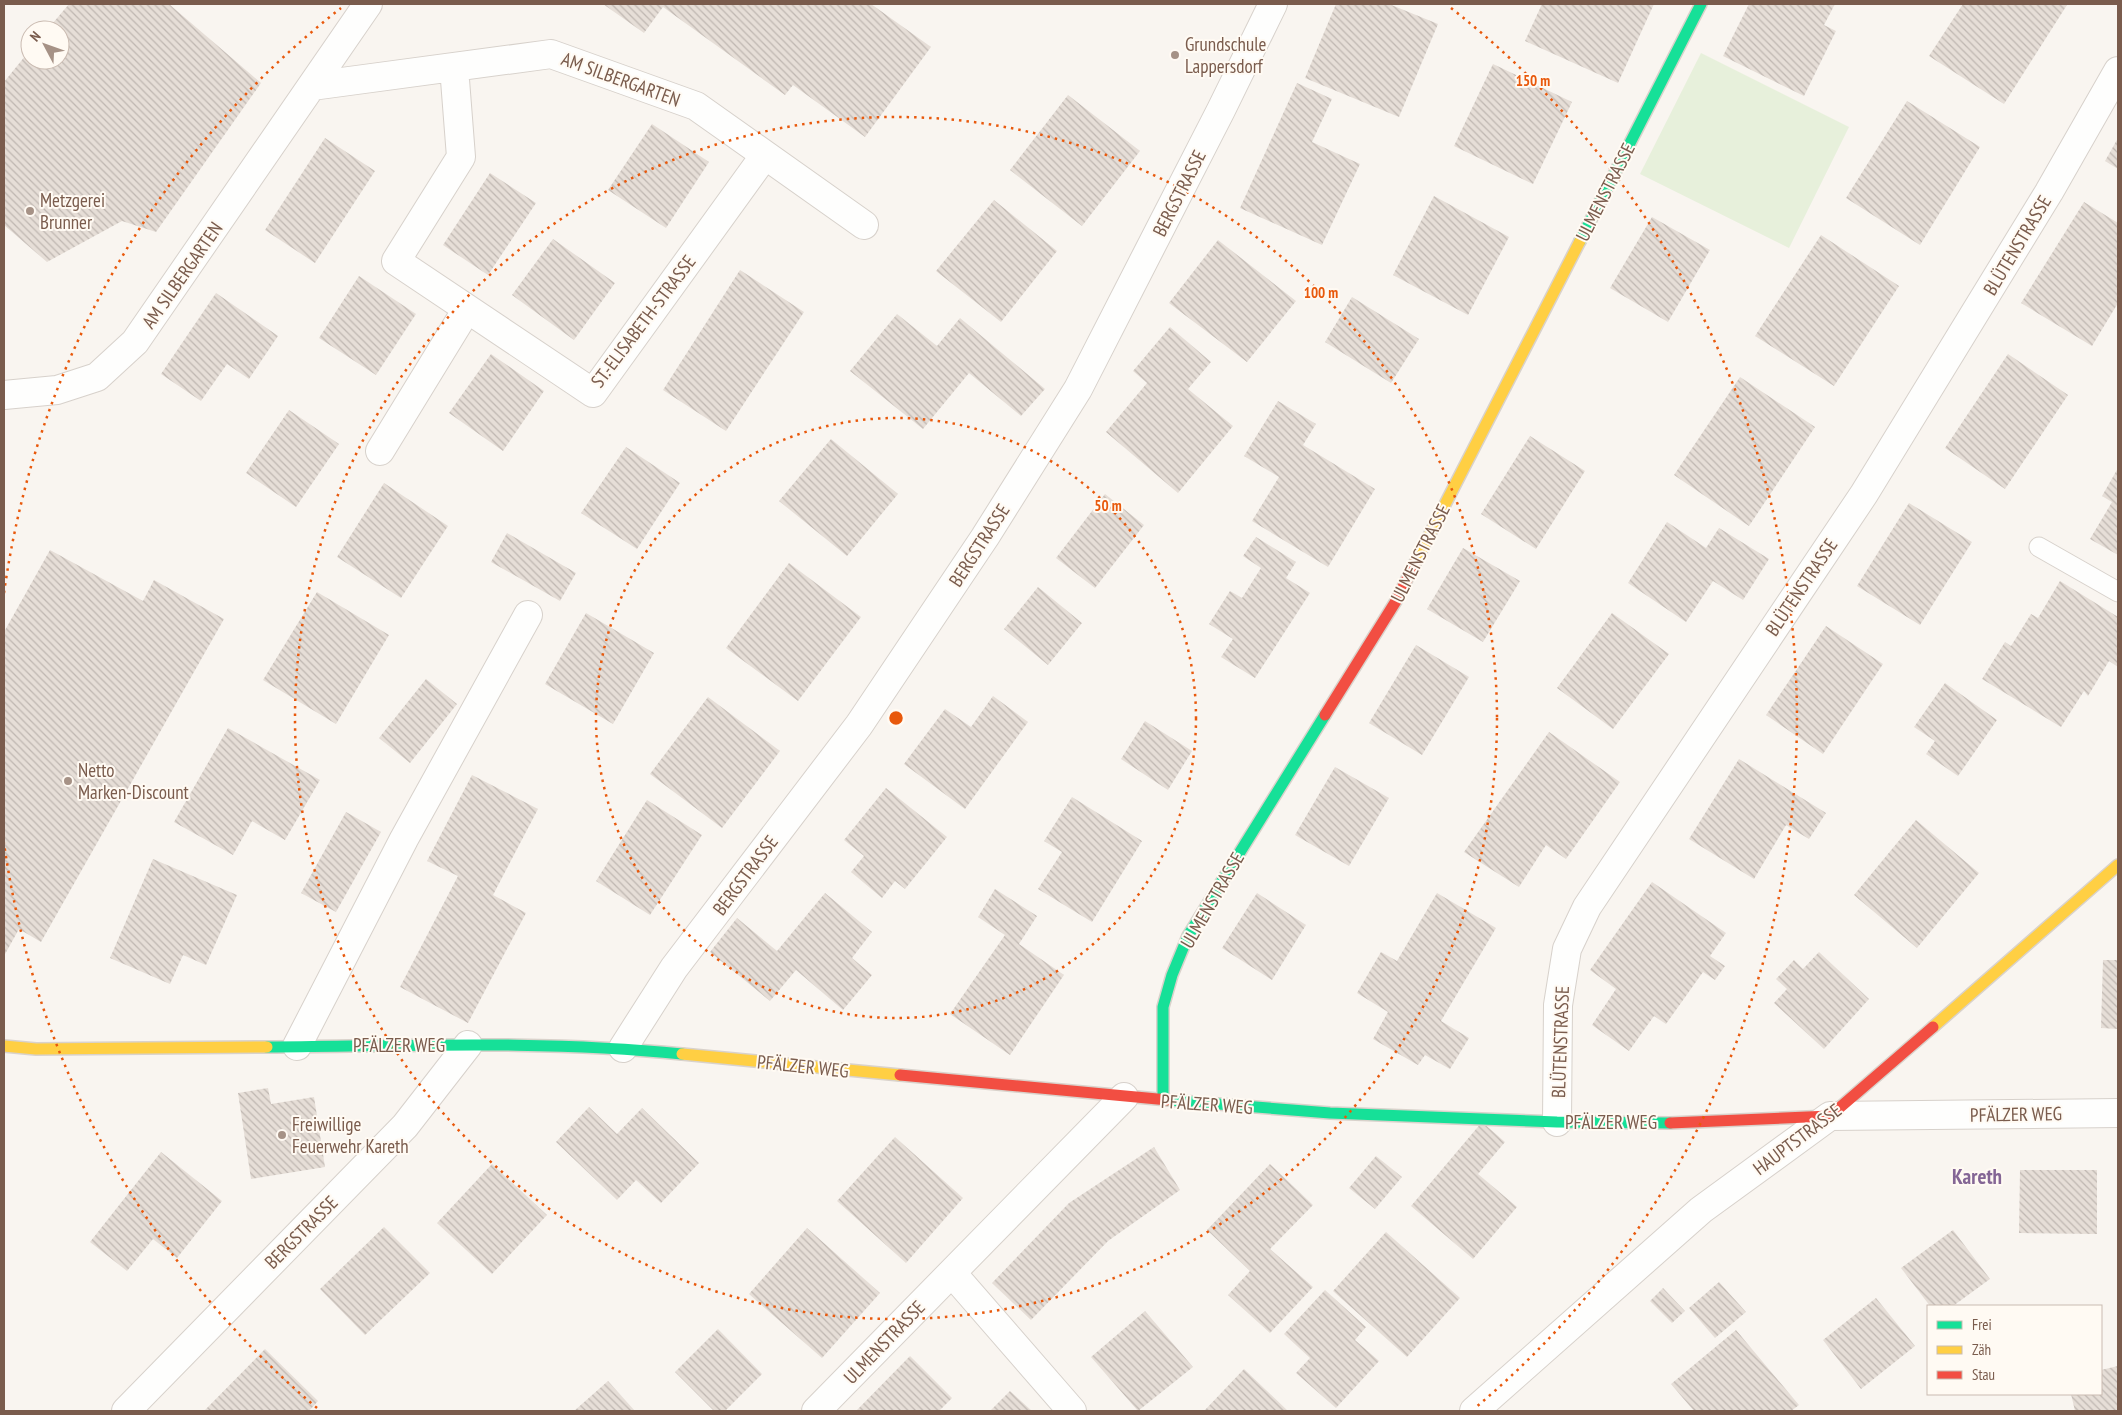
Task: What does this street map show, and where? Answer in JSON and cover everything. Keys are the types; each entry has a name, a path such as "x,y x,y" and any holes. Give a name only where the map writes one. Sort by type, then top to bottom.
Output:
{"street":[{"name":"AM SILBERGARTEN","path":"4,395 57,390 97,378 135,342 368,4"},
{"name":"BERGSTRASSE","path":"623,1048 674,968 859,725 985,537 1078,389 1221,110 1273,4"},
{"name":"ULMENSTRASSE","path":"1162,1100 1163,1007 1172,974 1188,936 1396,601 1701,4"},
{"name":"AM SILBERGARTEN","path":"312,86 551,54 696,106 864,225"},
{"name":"ST.-ELISABETH-STRASSE","path":"454,67 461,157 396,261 593,393 765,155"},
{"name":"BLÜTENSTRASSE","path":"1557,1122 1558,1005 1567,949 1587,907 1864,494 2049,192 2118,71"},
{"path":"380,451 467,309"},
{"path":"297,1046 404,839 528,615"},
{"name":"HAUPTSTRASSE","path":"1474,1411 1701,1210 1830,1116 2118,865"},
{"name":"BERGSTRASSE","path":"126,1411 405,1126 468,1045"},
{"name":"PFÄLZER WEG","path":"4,1046 36,1049 468,1045 623,1048 1124,1097 1330,1113 1557,1122 1662,1123 1830,1116 2118,1113"},
{"name":"ULMENSTRASSE","path":"816,1411 1124,1097"},
{"path":"952,1273 1072,1411"}],"lane":[{"path":"2039,547 2118,592"}],"green space":[{"path":"1701,53 1849,127 1789,248 1640,174"}],"building":[{"path":"69,4 169,4 261,83 156,232 122,221 47,262 4,225 4,82 20,62 20,70 70,70 70,20 55,20"},
{"path":"603,4 871,4 931,47 865,137 793,85 785,95 663,7 644,33"},
{"path":"1336,4 1389,4 1438,24 1399,117 1305,78"},
{"path":"1542,4 1654,4 1618,83 1525,41"},
{"path":"1749,4 1835,4 1824,25 1836,31 1804,96 1723,56"},
{"path":"1963,4 2067,5 2004,104 1929,56"},
{"path":"1493,64 1572,102 1533,184 1454,146"},
{"path":"1297,83 1332,99 1312,142 1360,164 1322,245 1240,208"},
{"path":"1068,95 1140,151 1082,226 1010,170"},
{"path":"1907,101 1980,147 1920,245 1846,198"},
{"path":"652,124 709,162 666,228 608,190"},
{"path":"325,138 375,171 315,263 265,230"},
{"path":"2118,138 2118,169 2105,161"},
{"path":"490,173 536,203 488,275 443,245"},
{"path":"1434,196 1509,237 1468,315 1393,275"},
{"path":"994,200 1057,251 1001,322 936,271"},
{"path":"2084,202 2118,223 2118,303 2092,346 2021,303"},
{"path":"1652,217 1710,250 1668,322 1610,288"},
{"path":"1821,235 1899,286 1834,386 1755,336"},
{"path":"553,239 615,283 574,340 512,295"},
{"path":"1218,240 1296,301 1247,362 1169,303"},
{"path":"740,270 804,312 726,431 663,390"},
{"path":"359,276 416,314 376,375 319,338"},
{"path":"216,293 278,336 249,379 227,364 201,401 161,374"},
{"path":"1352,297 1419,339 1391,383 1325,342"},
{"path":"897,314 937,346 960,318 1045,389 1021,416 969,373 923,429 850,371"},
{"path":"1170,327 1211,362 1188,389 1233,426 1178,493 1106,432 1147,383 1133,371"},
{"path":"491,354 544,391 503,451 449,413"},
{"path":"2008,354 2068,395 2005,489 1945,448"},
{"path":"1740,377 1815,427 1749,526 1674,475"},
{"path":"1278,401 1316,424 1303,445 1375,489 1328,567 1252,521 1279,477 1244,456"},
{"path":"289,410 339,444 296,507 246,473"},
{"path":"1530,436 1585,471 1536,549 1481,514"},
{"path":"831,439 898,494 847,556 779,501"},
{"path":"626,447 680,483 637,549 581,513"},
{"path":"2118,468 2118,555 2090,539 2112,502 2102,496"},
{"path":"384,483 448,526 401,598 337,557"},
{"path":"1105,494 1144,525 1095,588 1056,558"},
{"path":"1909,503 1972,542 1920,625 1857,586"},
{"path":"1667,522 1706,548 1719,528 1769,559 1743,600 1713,581 1686,622 1628,583"},
{"path":"507,533 576,573 560,601 491,562"},
{"path":"1256,537 1296,562 1286,578 1310,593 1255,678 1221,657 1233,639 1209,624 1230,591 1242,598 1261,568 1243,556"},
{"path":"1463,548 1520,581 1483,642 1427,609"},
{"name":"Netto Marken-Discount","path":"50,550 143,601 154,580 224,619 41,942 19,929 4,956 4,632"},
{"path":"789,563 861,617 798,701 726,648"},
{"path":"2060,581 2118,617 2118,667 2109,661 2088,696 2084,691 2061,727 1982,679 2005,642 2011,646 2031,614 2038,618"},
{"path":"1038,587 1082,623 1048,665 1004,629"},
{"path":"317,592 389,635 336,724 263,680"},
{"path":"586,613 654,653 613,724 545,684"},
{"path":"1612,613 1669,654 1613,729 1557,688"},
{"path":"1826,626 1883,664 1823,754 1766,715"},
{"path":"1416,645 1469,677 1422,755 1369,723"},
{"path":"426,679 457,704 410,763 379,738"},
{"path":"1945,683 1997,720 1958,776 1926,754 1935,741 1914,727"},
{"path":"993,696 1028,722 965,809 904,764 945,709 971,727"},
{"path":"708,697 780,751 722,828 650,774"},
{"path":"1145,721 1192,751 1168,790 1121,759"},
{"path":"228,728 320,780 285,840 252,821 233,855 174,822"},
{"path":"1549,732 1620,782 1566,859 1546,845 1519,887 1464,852"},
{"path":"1739,759 1826,813 1809,839 1786,825 1754,879 1689,839"},
{"path":"1335,767 1389,798 1349,866 1295,835"},
{"path":"472,775 538,809 493,895 526,913 468,1023 400,987 458,876 427,861"},
{"path":"886,788 947,837 905,889 895,881 882,898 851,872 864,856 844,840"},
{"path":"1072,797 1142,841 1092,922 1038,889 1062,852 1044,841"},
{"path":"647,800 702,835 650,915 596,881"},
{"path":"346,812 381,832 336,912 301,893"},
{"path":"1916,820 1979,873 1917,948 1854,895"},
{"path":"153,859 237,895 206,965 183,955 170,984 110,958"},
{"path":"1652,882 1726,933 1710,956 1725,966 1715,980 1703,972 1666,1024 1654,1016 1629,1051 1592,1025 1616,989 1590,970"},
{"path":"995,889 1037,916 1019,944 1064,975 1010,1055 950,1014 1005,935 978,917"},
{"path":"825,893 872,932 852,958 872,975 843,1010 796,970 770,1001 710,952 737,918 777,951"},
{"path":"1257,893 1306,925 1272,980 1222,948"},
{"path":"1437,893 1496,928 1441,1021 1469,1038 1450,1069 1425,1055 1418,1065 1373,1039 1388,1012 1357,993 1381,952 1397,961"},
{"path":"1819,952 1869,999 1824,1049 1774,1003 1787,989 1776,979 1794,960 1803,969"},
{"path":"2103,960 2118,960 2118,1029 2101,1028"},
{"name":"Freiwillige Feuerwehr Kareth","path":"268,1088 271,1104 314,1097 325,1167 251,1179 238,1093"},
{"path":"589,1107 617,1134 642,1108 699,1163 661,1203 636,1180 617,1200 556,1142"},
{"path":"1482,1122 1505,1142 1478,1174 1517,1207 1473,1259 1411,1206"},
{"path":"895,1137 963,1198 906,1263 837,1201"},
{"path":"1154,1147 1180,1190 1108,1241 1031,1320 992,1283 1069,1203"},
{"path":"161,1152 222,1201 177,1258 153,1239 127,1271 90,1242"},
{"path":"1376,1156 1402,1177 1375,1209 1349,1188"},
{"path":"492,1164 547,1215 492,1274 437,1223"},
{"path":"1270,1164 1313,1205 1270,1249 1313,1287 1270,1333 1228,1295 1250,1271 1207,1230"},
{"path":"2020,1170 2097,1170 2097,1234 2019,1233"},
{"path":"384,1227 430,1273 365,1335 320,1289"},
{"path":"807,1228 880,1293 822,1358 749,1294"},
{"path":"1953,1230 1990,1279 1954,1305 1929,1305 1901,1268"},
{"path":"1386,1232 1460,1298 1407,1357 1333,1291"},
{"path":"1719,1282 1746,1312 1715,1338 1689,1308"},
{"path":"1663,1288 1685,1311 1672,1323 1650,1301"},
{"path":"1325,1290 1366,1327 1355,1340 1379,1361 1336,1408 1296,1373 1310,1358 1284,1334"},
{"path":"1876,1298 1915,1346 1861,1389 1823,1340"},
{"path":"1145,1311 1193,1367 1138,1411 1091,1357"},
{"path":"718,1329 762,1374 725,1411 714,1411 675,1372"},
{"path":"1736,1330 1799,1405 1791,1411 1694,1411 1671,1384"},
{"path":"265,1349 318,1401 309,1411 204,1411"},
{"path":"910,1356 952,1398 939,1411 856,1411"},
{"path":"2118,1366 2118,1411 2075,1411 2071,1395 2102,1395 2102,1370"},
{"path":"1244,1369 1288,1411 1204,1411"},
{"path":"608,1381 635,1411 574,1411"},
{"path":"1010,1391 1032,1411 990,1411"}],"traffic: fast":[{"path":"1580,241 1701,4"},
{"path":"1163,1100 1163,1007 1172,975 1188,936 1325,715"},
{"path":"267,1047 527,1045 682,1054"},
{"path":"1168,1100 1330,1113 1557,1122 1670,1123"}],"traffic: slow":[{"path":"1415,563 1580,241"},
{"path":"1933,1027 2118,865"},
{"path":"4,1046 36,1049 267,1047"},
{"path":"682,1054 900,1075"}],"traffic: jam":[{"path":"1325,715 1396,601 1415,563"},
{"path":"1670,1123 1830,1116 1933,1027"},
{"path":"900,1075 1168,1100"}],"place":[{"name":"Grundschule Lappersdorf","path":"1175,55"},
{"name":"Metzgerei Brunner","path":"30,211"},
{"name":"Netto Marken-Discount","path":"68,781"},
{"name":"Freiwillige Feuerwehr Kareth","path":"282,1135"}],"district":[{"name":"Kareth","path":"1977,1177"}]}
